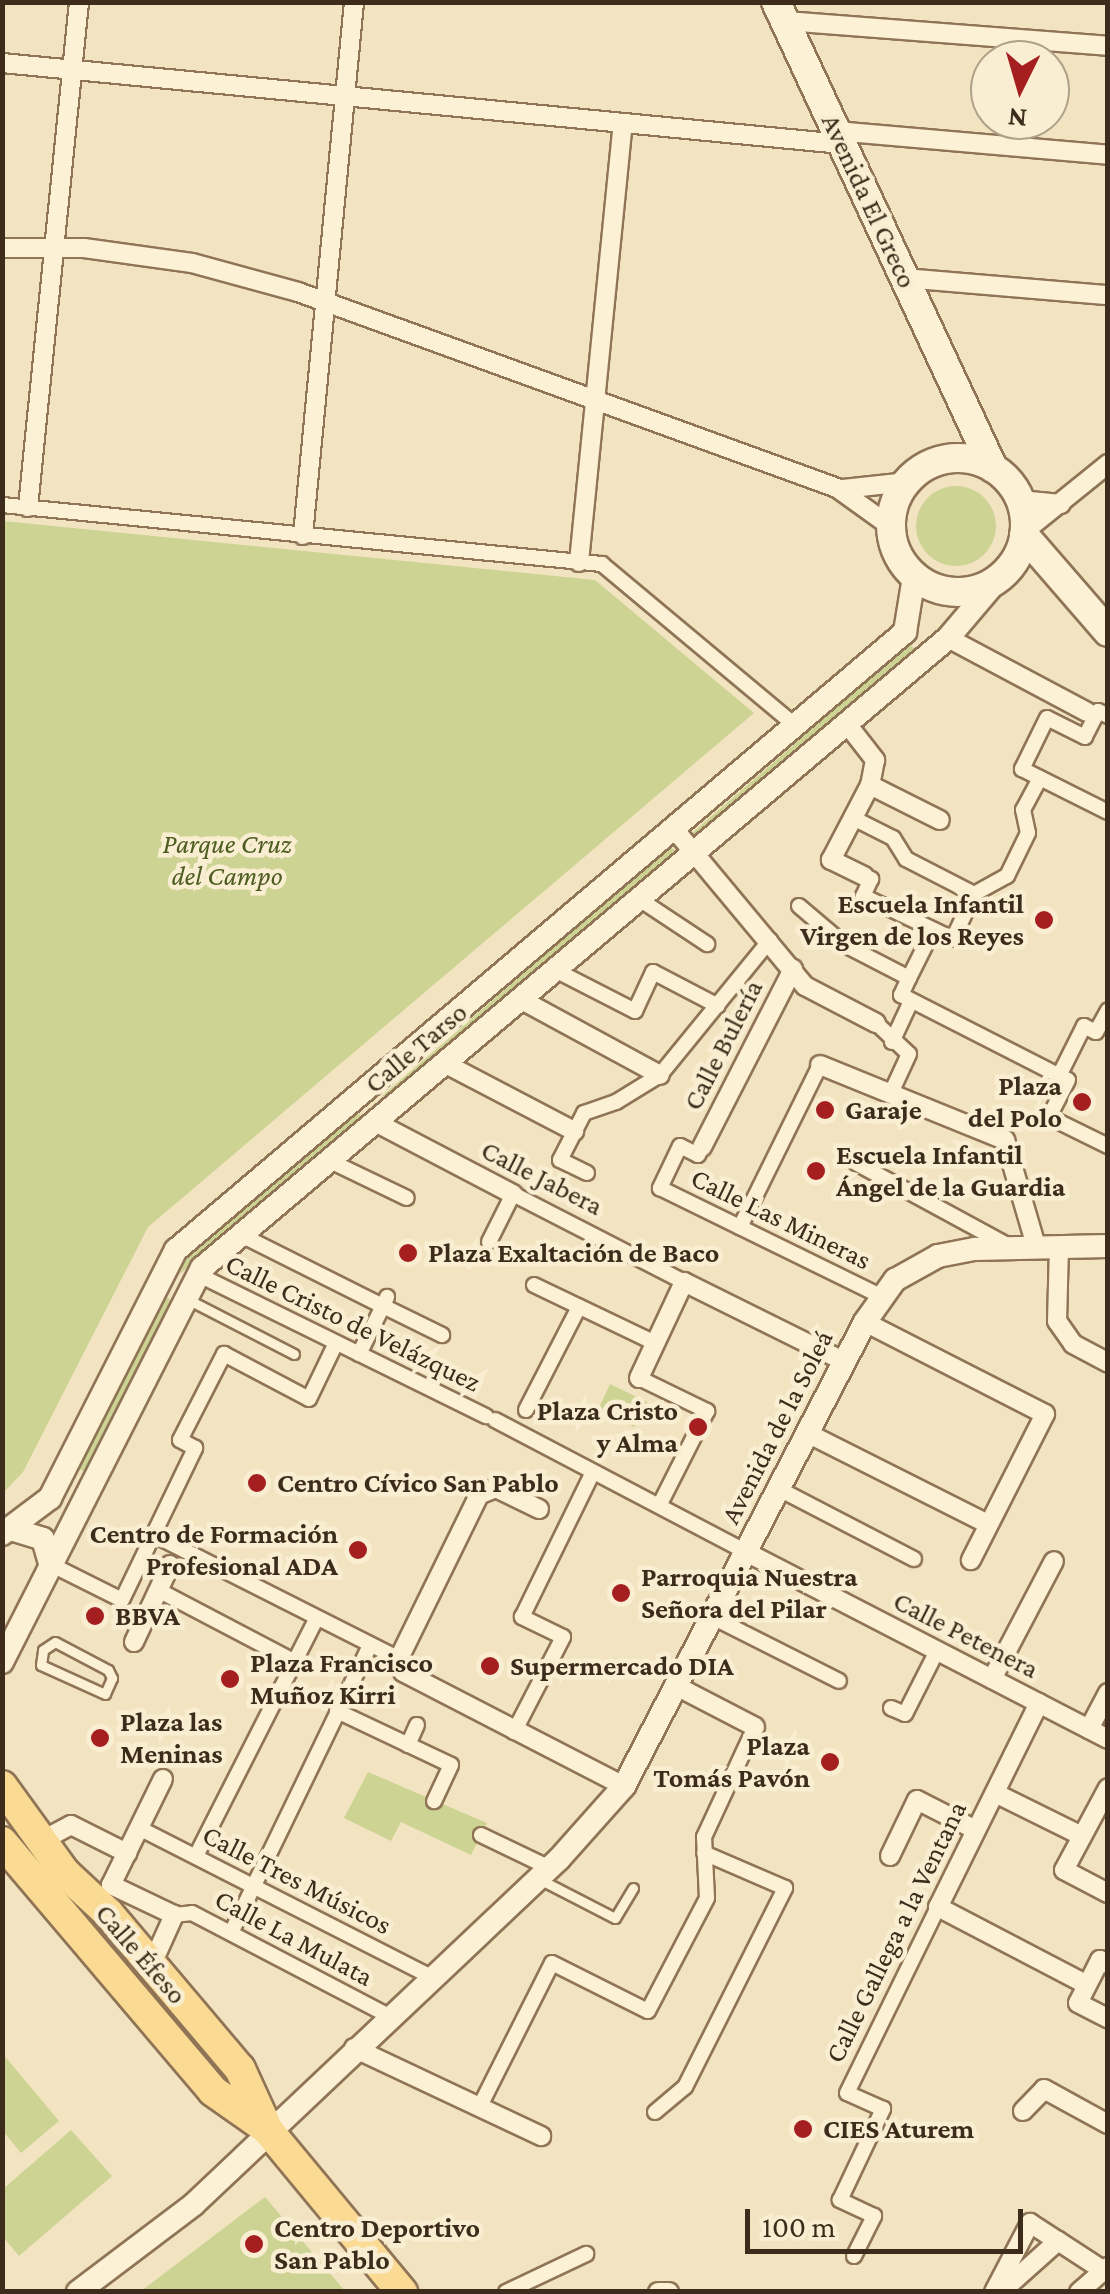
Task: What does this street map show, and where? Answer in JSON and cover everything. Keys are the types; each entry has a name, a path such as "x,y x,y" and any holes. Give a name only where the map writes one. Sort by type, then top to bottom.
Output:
{"main road":[{"name":"Avenida El Greco","path":"781,12 993,468"},
{"path":"962,399 961,437 946,459 906,482 890,526 901,562 914,576 948,592 966,592 1004,573 1032,565 1072,593"},
{"path":"946,459 993,468 1020,500 1025,533 1108,632"},
{"path":"1004,573 1025,533"},
{"name":"Calle Éfeso","path":"2,1786 65,1874 152,1964 240,2068 267,2129"},
{"name":"Calle Éfeso","path":"2,1842 87,1936 213,2091 267,2129 402,2292"}],"street":[{"path":"28,508 79,2"},
{"path":"302,535 354,2"},
{"path":"781,12 1108,46"},
{"path":"2,63 622,123 1108,155"},
{"path":"579,562 622,123"},
{"path":"2,248 54,247 192,263 325,302 837,488 890,526"},
{"path":"904,278 1108,295"},
{"path":"1025,533 1108,464"},
{"path":"837,488 906,482"},
{"path":"1020,500 1061,504"},
{"path":"2,505 602,564 797,727"},
{"name":"Calle Tarso","path":"2,1662 198,1275 948,638 1004,573"},
{"name":"Calle Tarso","path":"8,1532 50,1498 176,1250 906,632 914,576"},
{"path":"948,638 1086,712"},
{"path":"1108,716 1098,712 1085,736 1047,718 1022,769 1108,812"},
{"path":"846,724 875,760 870,785 832,860 871,880 863,896 952,938 974,894 1007,876 1028,833 1023,810 1040,778"},
{"path":"870,785 940,820"},
{"path":"853,818 893,838 906,860 974,894"},
{"path":"675,830 806,986 876,1023 908,1054 891,1093"},
{"path":"639,899 707,944"},
{"path":"800,906 845,945 909,978"},
{"path":"933,930 901,995 1063,1078"},
{"path":"587,1173 560,1160 584,1113 616,1102 660,1075 770,940"},
{"name":"Calle Bulería","path":"702,1147 793,969"},
{"path":"555,970 634,1011 654,972 718,1006"},
{"path":"520,999 660,1075"},
{"path":"892,1042 911,1000"},
{"path":"1108,1010 1096,1032 1084,1026 1050,1117 1108,1146"},
{"path":"444,1063 574,1130"},
{"path":"740,1227 820,1064 1005,1140 1048,1246 1057,1321 1073,1344 1108,1363"},
{"name":"Calle Jabera","path":"375,1122 844,1362"},
{"name":"Calle Las Mineras","path":"702,1147 698,1155 680,1146 660,1188 880,1296"},
{"path":"330,1161 407,1198"},
{"path":"856,1164 1010,1247"},
{"path":"488,1242 513,1194"},
{"path":"241,1235 385,1302 442,1335"},
{"name":"Avenida de la Soleá","path":"78,2292 193,2205 267,2129 544,1873 624,1786 880,1296 938,1256 1010,1247 1108,1246"},
{"name":"Calle Cristo de Velázquez","path":"198,1275 491,1418 746,1552"},
{"path":"659,1506 707,1412 639,1378 684,1282"},
{"path":"534,1285 655,1343"},
{"path":"359,1354 385,1302"},
{"path":"516,1431 579,1307"},
{"path":"865,1322 1045,1414 971,1560"},
{"path":"8,1532 42,1539 50,1564 122,1600 196,1448 180,1440 224,1354 309,1399 336,1343"},
{"path":"807,1434 988,1524"},
{"path":"514,1732 562,1636 522,1617 593,1472"},
{"path":"400,1659 479,1495 496,1488 539,1510"},
{"path":"779,1488 914,1559"},
{"path":"154,1535 175,1557 317,1618 400,1659 416,1683 624,1786"},
{"name":"Calle Petenera","path":"746,1552 1108,1739"},
{"path":"134,1642 175,1557"},
{"path":"992,1679 1054,1561"},
{"path":"158,1590 295,1662"},
{"path":"712,1617 839,1681"},
{"path":"196,1856 317,1618"},
{"path":"231,1933 337,1711 374,1647"},
{"path":"891,1708 905,1714 937,1651"},
{"path":"479,2108 552,1962 648,2011 706,1898 704,1836 754,1727 676,1686"},
{"path":"1090,1730 1108,1692"},
{"name":"Calle Gallega a la Ventana","path":"854,2256 874,2216 840,2200 883,2110 847,2093 1039,1704"},
{"path":"337,1711 452,1765 434,1801"},
{"path":"408,1744 417,1725"},
{"path":"152,1964 174,1915 111,1884 163,1778"},
{"path":"1108,1788 1064,1870 1108,1893"},
{"path":"995,1793 1082,1836"},
{"path":"890,1856 917,1800 976,1830"},
{"path":"42,1840 71,1825 126,1853"},
{"name":"Calle Tres Músicos","path":"139,1828 432,1976"},
{"path":"481,1835 544,1873"},
{"path":"655,2112 685,2086 785,1888 704,1853"},
{"path":"938,1907 1086,1985"},
{"name":"Calle La Mulata","path":"174,1915 192,1912 389,2016"},
{"path":"1108,1964 1100,1960 1078,2003 1108,2018"},
{"path":"354,2048 541,2136"},
{"path":"1023,2111 1044,2089 1108,2124"},
{"path":"997,2292 1030,2223 1106,2269 1079,2292"},
{"path":"997,2292 1058,2241"},
{"path":"506,2292 586,2254"},
{"path":"658,2292 669,2292"}],"lane":[{"path":"186,1299 294,1354"},
{"path":"15,1636 43,1650"},
{"path":"55,1642 108,1670 112,1678 105,1694 40,1665 43,1650 55,1642"},
{"path":"544,1873 615,1918 634,1888"},
{"path":"65,1874 87,1936"}],"green space":[{"path":"948,486 964,486 985,497 996,526 985,555 964,566 948,566 934,560 922,548 916,534 916,518 922,504 934,492"},
{"name":"Parque Cruz del Campo","path":"3,521 595,580 754,713 148,1227 23,1472 3,1493"},
{"path":"910,644 917,652 697,837 691,834"},
{"path":"670,847 678,852 388,1098 382,1096"},
{"path":"353,1114 360,1114 360,1122 180,1274 187,1255"},
{"path":"169,1298 171,1305 87,1473 78,1468 162,1299"},
{"path":"610,1384 647,1402 634,1427 598,1410"},
{"path":"368,1772 487,1823 471,1855 401,1822 391,1841 344,1818"},
{"path":"3,2054 59,2121 21,2153 3,2131"},
{"path":"71,2130 112,2176 19,2256 3,2237 3,2189"},
{"name":"Centro Deportivo San Pablo","path":"265,2197 345,2291 141,2291"}],"place":[{"name":"Escuela Infantil Virgen de los Reyes","path":"1044,920"},
{"name":"Plaza del Polo","path":"1082,1102"},
{"name":"Garaje","path":"825,1110"},
{"name":"Escuela Infantil Ángel de la Guardia","path":"816,1171"},
{"name":"Plaza Exaltación de Baco","path":"408,1253"},
{"name":"Plaza Cristo y Alma","path":"698,1427"},
{"name":"Centro Cívico San Pablo","path":"257,1483"},
{"name":"Centro de Formación Profesional ADA","path":"358,1550"},
{"name":"Parroquia Nuestra Señora del Pilar","path":"621,1593"},
{"name":"BBVA","path":"95,1616"},
{"name":"Supermercado DIA","path":"490,1666"},
{"name":"Plaza Francisco Muñoz Kirri","path":"230,1679"},
{"name":"Plaza las Meninas","path":"100,1738"},
{"name":"Plaza Tomás Pavón","path":"830,1762"},
{"name":"CIES Aturem","path":"803,2129"},
{"name":"Centro Deportivo San Pablo","path":"254,2244"}]}
